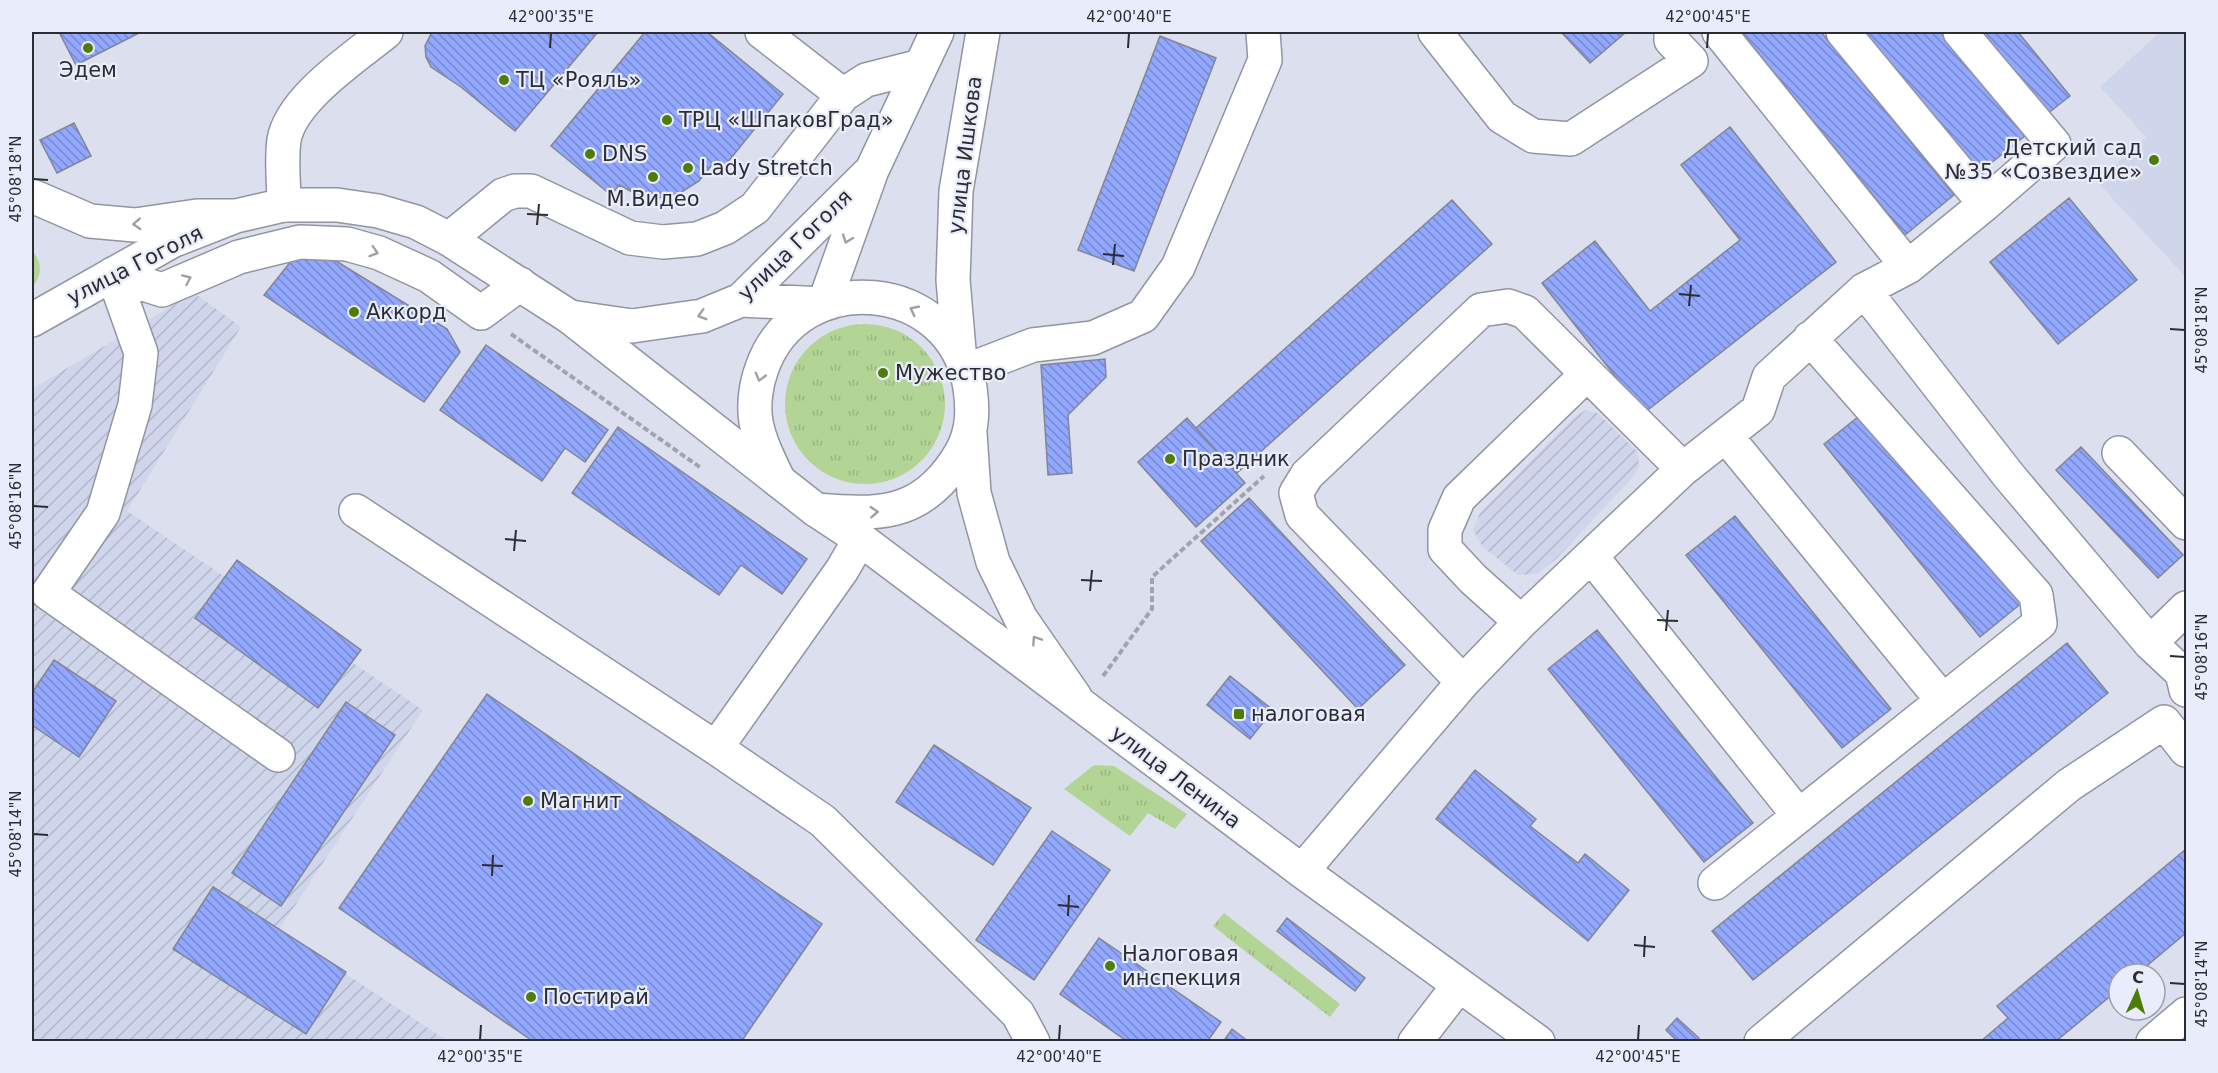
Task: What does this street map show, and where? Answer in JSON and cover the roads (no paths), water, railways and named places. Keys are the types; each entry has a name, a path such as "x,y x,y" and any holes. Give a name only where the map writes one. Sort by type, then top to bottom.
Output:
{"street":[{"path":"284,205 284,140 293,115 311,94 386,32"},
{"path":"762,32 843,95"},
{"path":"824,304 872,170 937,32"},
{"name":"улица Ишкова","path":"970,432 974,409 963,360 953,280 956,191 983,32"},
{"path":"779,481 764,448 756,421 757,383 766,356 779,336 801,316 824,304 850,297 883,297 915,308 941,327 963,360 1033,345 1093,338 1143,316 1178,267 1265,60 1263,32"},
{"path":"1435,32 1502,117 1533,136 1571,139 1691,61 1671,40 1671,32"},
{"path":"1719,32 1908,267"},
{"path":"1843,32 1985,204"},
{"path":"1302,871 1463,682 1521,622 1683,469 1758,410 1769,377 1864,291 1908,267 2054,144 1960,32"},
{"path":"449,239 503,195 515,191 531,191 630,238 663,242 697,239 725,228 755,208 843,95 866,80 921,66"},
{"name":"улица Гоголя","path":"570,317 632,326 643,325 702,316 741,300 872,170"},
{"path":"32,196 90,221 135,225 197,216 237,216"},
{"name":"улица Гоголя","path":"32,320 172,241 237,216 284,205 337,205 378,211 416,222 449,239 570,317 816,510"},
{"path":"113,274 162,290 239,257 300,242 347,244 378,253 429,276 481,313 520,284"},
{"path":"113,274 141,352 135,405 103,513 48,593 278,755"},
{"path":"1864,291 2009,476 2150,643 2181,673 2187,690"},
{"path":"741,300 824,304"},
{"path":"1463,682 1302,515 1296,493 1307,475 1481,310 1508,306 1525,312 1683,469"},
{"path":"1716,883 2040,622 2036,594 1810,338"},
{"path":"1521,622 1473,579 1445,549 1445,530 1459,498 1587,374"},
{"path":"816,510 878,513 917,500 944,479 964,448 970,432"},
{"path":"970,432 974,493 993,562 1021,619 1081,706"},
{"path":"1726,436 1943,701"},
{"path":"2119,453 2187,523"},
{"name":"улица Ленина","path":"816,510 860,539 1302,871 1538,1041"},
{"path":"356,511 823,821 1018,1014 1033,1041"},
{"path":"716,748 842,570 860,539"},
{"path":"1591,556 1799,816"},
{"path":"2150,643 2187,608"},
{"path":"1761,1041 2069,785 2180,710 2187,697"},
{"path":"2164,722 2187,750"},
{"path":"1415,1041 1459,985"},
{"path":"2153,1041 2187,1014"}],"place":[{"name":"Эдем","path":"88,48"},
{"name":"ТЦ «Рояль»","path":"504,80"},
{"name":"ТРЦ «ШпаковГрад»","path":"667,120"},
{"name":"DNS","path":"590,154"},
{"name":"Детский сад №35 «Созвездие»","path":"2154,160"},
{"name":"Lady Stretch","path":"688,168"},
{"name":"M.Видео","path":"653,177"},
{"name":"Аккорд","path":"354,312"},
{"name":"Мужество","path":"883,373"},
{"name":"Праздник","path":"1170,459"},
{"name":"налоговая","path":"1239,714"},
{"name":"Магнит","path":"528,801"},
{"name":"Налоговая инспекция","path":"1110,966"},
{"name":"Постирай","path":"531,997"}]}
